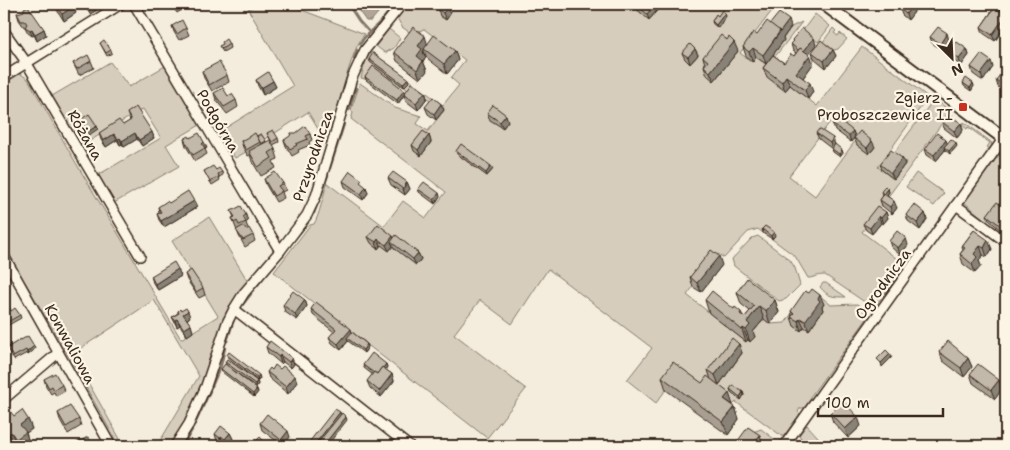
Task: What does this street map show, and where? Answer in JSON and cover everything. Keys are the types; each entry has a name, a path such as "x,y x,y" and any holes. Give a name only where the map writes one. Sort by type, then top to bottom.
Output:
{"main road":[{"path":"824,4 1006,138"}],"street":[{"path":"4,77 121,4"},
{"name":"Podgórna","path":"134,4 280,251"},
{"name":"Przyrodnicza","path":"175,446 189,424 206,386 227,323 234,309 244,293 280,251 307,215 316,196 352,78 365,50 402,4"},
{"name":"Różana","path":"4,31 26,62 140,256"},
{"name":"Ogrodnicza","path":"784,446 1006,138"},
{"path":"956,205 1006,242"},
{"name":"Konwaliowa","path":"4,256 111,446"},
{"path":"234,309 409,446"},
{"path":"4,399 58,353"}],"shaded area":[{"path":"258,4 286,4 365,34 354,53 328,146 308,112 264,140 243,147 246,152 235,158 219,132 293,86 248,9"},
{"path":"354,4 383,4 384,6 371,21 366,21"},
{"path":"408,4 443,4 445,19 456,4 777,4 740,53 752,62 756,57 766,64 791,27 802,22 767,67 817,106 862,47 928,97 878,167 893,179 906,162 894,153 934,99 951,111 862,232 905,265 875,307 872,307 825,275 808,278 795,256 772,239 775,235 766,229 763,233 758,229 748,232 724,258 718,254 687,295 746,342 748,340 750,342 754,337 751,334 764,319 770,324 785,323 795,309 801,331 818,294 831,305 857,304 868,312 869,316 810,397 811,399 804,408 800,408 798,412 800,414 783,437 736,402 733,405 678,374 656,403 627,380 652,348 548,269 512,324 480,300 454,334 526,389 487,438 274,272 310,225 314,224 327,183 384,226 403,201 426,218 446,192 351,119 353,113 351,110 360,83 395,108 421,116 417,124 428,131 444,110 415,89 412,93 404,87 409,81 371,62 401,85 398,88 361,78 366,59 372,52 443,105 459,85 451,78 465,60 424,29 412,34 402,27 397,18","holes":["725,38 733,44 711,70 704,64","833,118 858,137 815,196 789,176","457,154 492,169 487,176","394,248 421,259 416,265"]},
{"path":"815,14 830,26 818,42 803,30"},
{"path":"833,28 836,31 834,33 838,36 840,33 847,39 838,49 834,50 826,44 814,58 813,64 809,61"},
{"path":"389,29 400,38 394,48 385,53 376,46"},
{"path":"110,62 129,87 165,66 200,125 166,145 179,166 114,203 98,175 161,138 143,109 81,146 52,96"},
{"path":"18,72 28,79 181,339 218,316 172,241 209,217 249,283 239,294 225,318 199,392 188,416 170,446 157,446 199,376 154,300 72,354 124,446 119,446 4,247 4,81"},
{"path":"964,122 991,142 990,149 987,147 990,143 968,127 967,129 962,125"},
{"path":"1005,151 1006,194 986,221 964,202 1000,153"},
{"path":"916,173 944,193 934,206 906,187"},
{"path":"758,236 790,260 795,268 800,285 786,299 779,301 734,266 732,259 752,238"},
{"path":"823,283 826,283 846,297 828,295 820,287"},
{"path":"807,425 826,446 806,446 799,435"},
{"path":"761,429 774,439 769,446 760,445 762,441 750,433"}],"building":[{"path":"55,4 72,4 74,6 62,14"},
{"path":"85,4 94,4 88,8"},
{"path":"442,4 448,7 443,13 438,9"},
{"path":"636,4 655,4 647,14"},
{"path":"903,4 912,5 906,14 900,9"},
{"path":"28,6 44,29 35,34 32,29 30,30 25,27 27,24 25,21 21,21 17,13 24,11 24,8"},
{"path":"995,7 1006,15 992,35 981,27"},
{"path":"722,10 725,13 716,25 712,21 716,14 718,16"},
{"path":"779,13 789,20 780,32 770,24"},
{"path":"182,20 186,28 177,34 172,26"},
{"path":"767,21 780,31 763,55 753,48 749,52 743,47 753,32 757,35"},
{"path":"413,27 425,36 418,46 422,49 417,56 423,61 417,70 394,52"},
{"path":"938,27 947,33 940,44 930,37"},
{"path":"802,28 814,38 804,51 800,48 798,50 791,44"},
{"path":"434,35 455,51 444,64 424,49"},
{"path":"721,35 727,40 729,37 734,42 710,72 704,66 708,61 703,57"},
{"path":"226,39 229,44 222,49 219,46"},
{"path":"104,40 111,50 106,53 100,43"},
{"path":"821,40 833,50 824,61 812,52"},
{"path":"957,42 967,49 959,59 949,52"},
{"path":"690,44 695,49 688,57 682,53"},
{"path":"800,48 810,55 796,73 810,83 805,90 786,76 782,82 763,68 773,55 784,63 791,54 794,56"},
{"path":"373,53 408,78 403,84 369,59"},
{"path":"981,54 991,61 981,74 971,67"},
{"path":"88,55 91,61 77,69 73,63"},
{"path":"219,62 227,75 209,85 202,71"},
{"path":"373,66 404,90 397,100 365,77"},
{"path":"1004,70 1006,72 1006,87 996,80"},
{"path":"268,72 273,81 261,88 256,80"},
{"path":"966,78 973,83 970,88 963,83"},
{"path":"412,83 425,92 416,103 404,94"},
{"path":"223,88 228,96 232,94 236,100 224,107 214,93"},
{"path":"433,97 441,104 434,114 425,107"},
{"path":"493,105 506,115 500,122 487,113"},
{"path":"136,107 152,132 139,140 135,133 122,141 114,134 103,141 99,133 119,120 123,125 131,120 127,113"},
{"path":"89,114 97,126 87,132 80,120"},
{"path":"948,114 961,123 954,131 942,122"},
{"path":"837,118 853,131 849,136 832,124"},
{"path":"305,126 310,134 306,136 308,139 290,149 284,140 291,133 296,133"},
{"path":"819,129 833,138 830,143 816,133"},
{"path":"273,130 278,138 272,142 267,133"},
{"path":"423,131 429,135 418,150 412,145"},
{"path":"860,131 872,141 867,148 854,138"},
{"path":"199,133 205,148 193,155 184,139"},
{"path":"255,133 260,142 246,150 241,141"},
{"path":"937,133 946,140 934,155 925,149"},
{"path":"261,134 266,141 261,144 257,136"},
{"path":"951,139 956,143 949,151 944,147"},
{"path":"270,140 275,149 269,153 272,158 258,167 249,151"},
{"path":"461,144 491,166 486,173 456,151"},
{"path":"835,144 842,150 839,154 832,149"},
{"path":"891,150 902,158 891,173 880,164"},
{"path":"213,166 216,170 219,168 222,172 218,174 219,177 210,182 204,171"},
{"path":"350,171 362,180 360,182 366,187 361,194 343,181"},
{"path":"275,172 283,183 278,186 282,191 274,196 264,179"},
{"path":"393,172 407,182 403,189 388,178"},
{"path":"424,182 439,193 434,200 418,189"},
{"path":"885,186 888,189 884,194 881,192"},
{"path":"188,191 194,201 161,221 157,214 161,212 158,207 167,201 169,203"},
{"path":"884,194 894,201 890,207 880,200"},
{"path":"997,202 1006,209 1006,230 987,215"},
{"path":"914,204 925,213 917,223 906,215"},
{"path":"241,206 246,215 243,217 246,222 239,225 237,221 234,223 232,218 235,217 231,211"},
{"path":"877,206 886,212 881,218 879,216 870,228 863,224"},
{"path":"378,224 393,236 386,245 378,239 376,242 368,237"},
{"path":"243,226 246,230 249,228 253,235 243,240 236,230"},
{"path":"765,226 774,232 771,236 762,229"},
{"path":"974,230 988,240 984,248 980,246 974,254 977,257 972,264 960,254 965,248 962,246"},
{"path":"897,231 906,238 898,248 889,241"},
{"path":"396,235 418,253 413,259 391,242"},
{"path":"711,250 719,256 697,283 690,277"},
{"path":"174,262 178,269 155,284 151,276"},
{"path":"191,270 203,288 196,292 185,274"},
{"path":"747,278 775,300 766,311 759,306 747,322 750,325 746,330 743,328 742,330 705,300 712,291 734,309 735,307 745,317 754,306 737,292"},
{"path":"812,289 820,295 818,299 820,301 805,321 800,318 798,321 791,317 794,314 791,311 805,291 809,293"},
{"path":"293,291 305,300 295,314 283,305"},
{"path":"6,301 11,311 15,308 20,315 4,324 4,302"},
{"path":"316,302 351,329 338,344 329,337 336,329 311,309"},
{"path":"186,308 188,311 183,314 191,325 184,329 177,319 175,320 172,317 179,313 180,309 181,311"},
{"path":"352,332 367,344 363,350 347,338"},
{"path":"28,336 34,346 27,352 26,350 13,357 7,348"},
{"path":"732,338 739,344 715,375 708,370"},
{"path":"270,341 292,358 289,362 266,347"},
{"path":"948,341 968,358 961,368 939,352"},
{"path":"886,350 890,354 881,363 877,359"},
{"path":"229,352 259,375 257,378 227,355"},
{"path":"372,353 386,364 377,374 363,365"},
{"path":"227,359 257,381 255,384 225,362"},
{"path":"673,362 702,383 707,376 729,393 724,399 735,407 723,422 662,377"},
{"path":"225,364 257,389 253,394 221,369"},
{"path":"978,364 999,380 991,390 970,374"},
{"path":"275,365 280,369 283,366 295,376 286,387 267,372 270,368 272,370"},
{"path":"382,367 392,374 379,391 367,381 374,372 377,374"},
{"path":"55,373 62,385 54,390 52,386 49,388 44,379"},
{"path":"733,385 743,392 740,397 730,389"},
{"path":"1006,391 1006,402 1001,398"},
{"path":"843,401 858,417 845,429 830,413"},
{"path":"70,406 79,419 66,427 58,413"},
{"path":"335,409 340,412 315,444 310,441"},
{"path":"22,410 28,419 20,425 26,432 16,439 4,427 4,416 10,411 14,416"},
{"path":"342,413 346,417 323,446 317,446 316,445"},
{"path":"267,414 288,431 281,440 260,423"},
{"path":"221,426 230,433 225,439 215,434"},
{"path":"748,427 760,435 752,446 743,446 737,442"},
{"path":"88,437 94,446 78,446 76,443"},
{"path":"260,437 264,441 262,444 257,440"}],"waterway":[{"path":"348,4 369,32"},
{"path":"360,44 395,4"},
{"path":"354,59 357,50"},
{"path":"349,110 356,88"},
{"path":"330,168 344,124"},
{"path":"314,213 328,175"},
{"path":"293,241 308,223"},
{"path":"256,287 272,266"},
{"path":"240,308 251,294"},
{"path":"227,341 235,316"},
{"path":"212,386 221,365 225,348"},
{"path":"195,424 210,391"},
{"path":"183,446 192,430"}],"place":[{"name":"Zgierz - Proboszczewice II","path":"963,107"}]}
